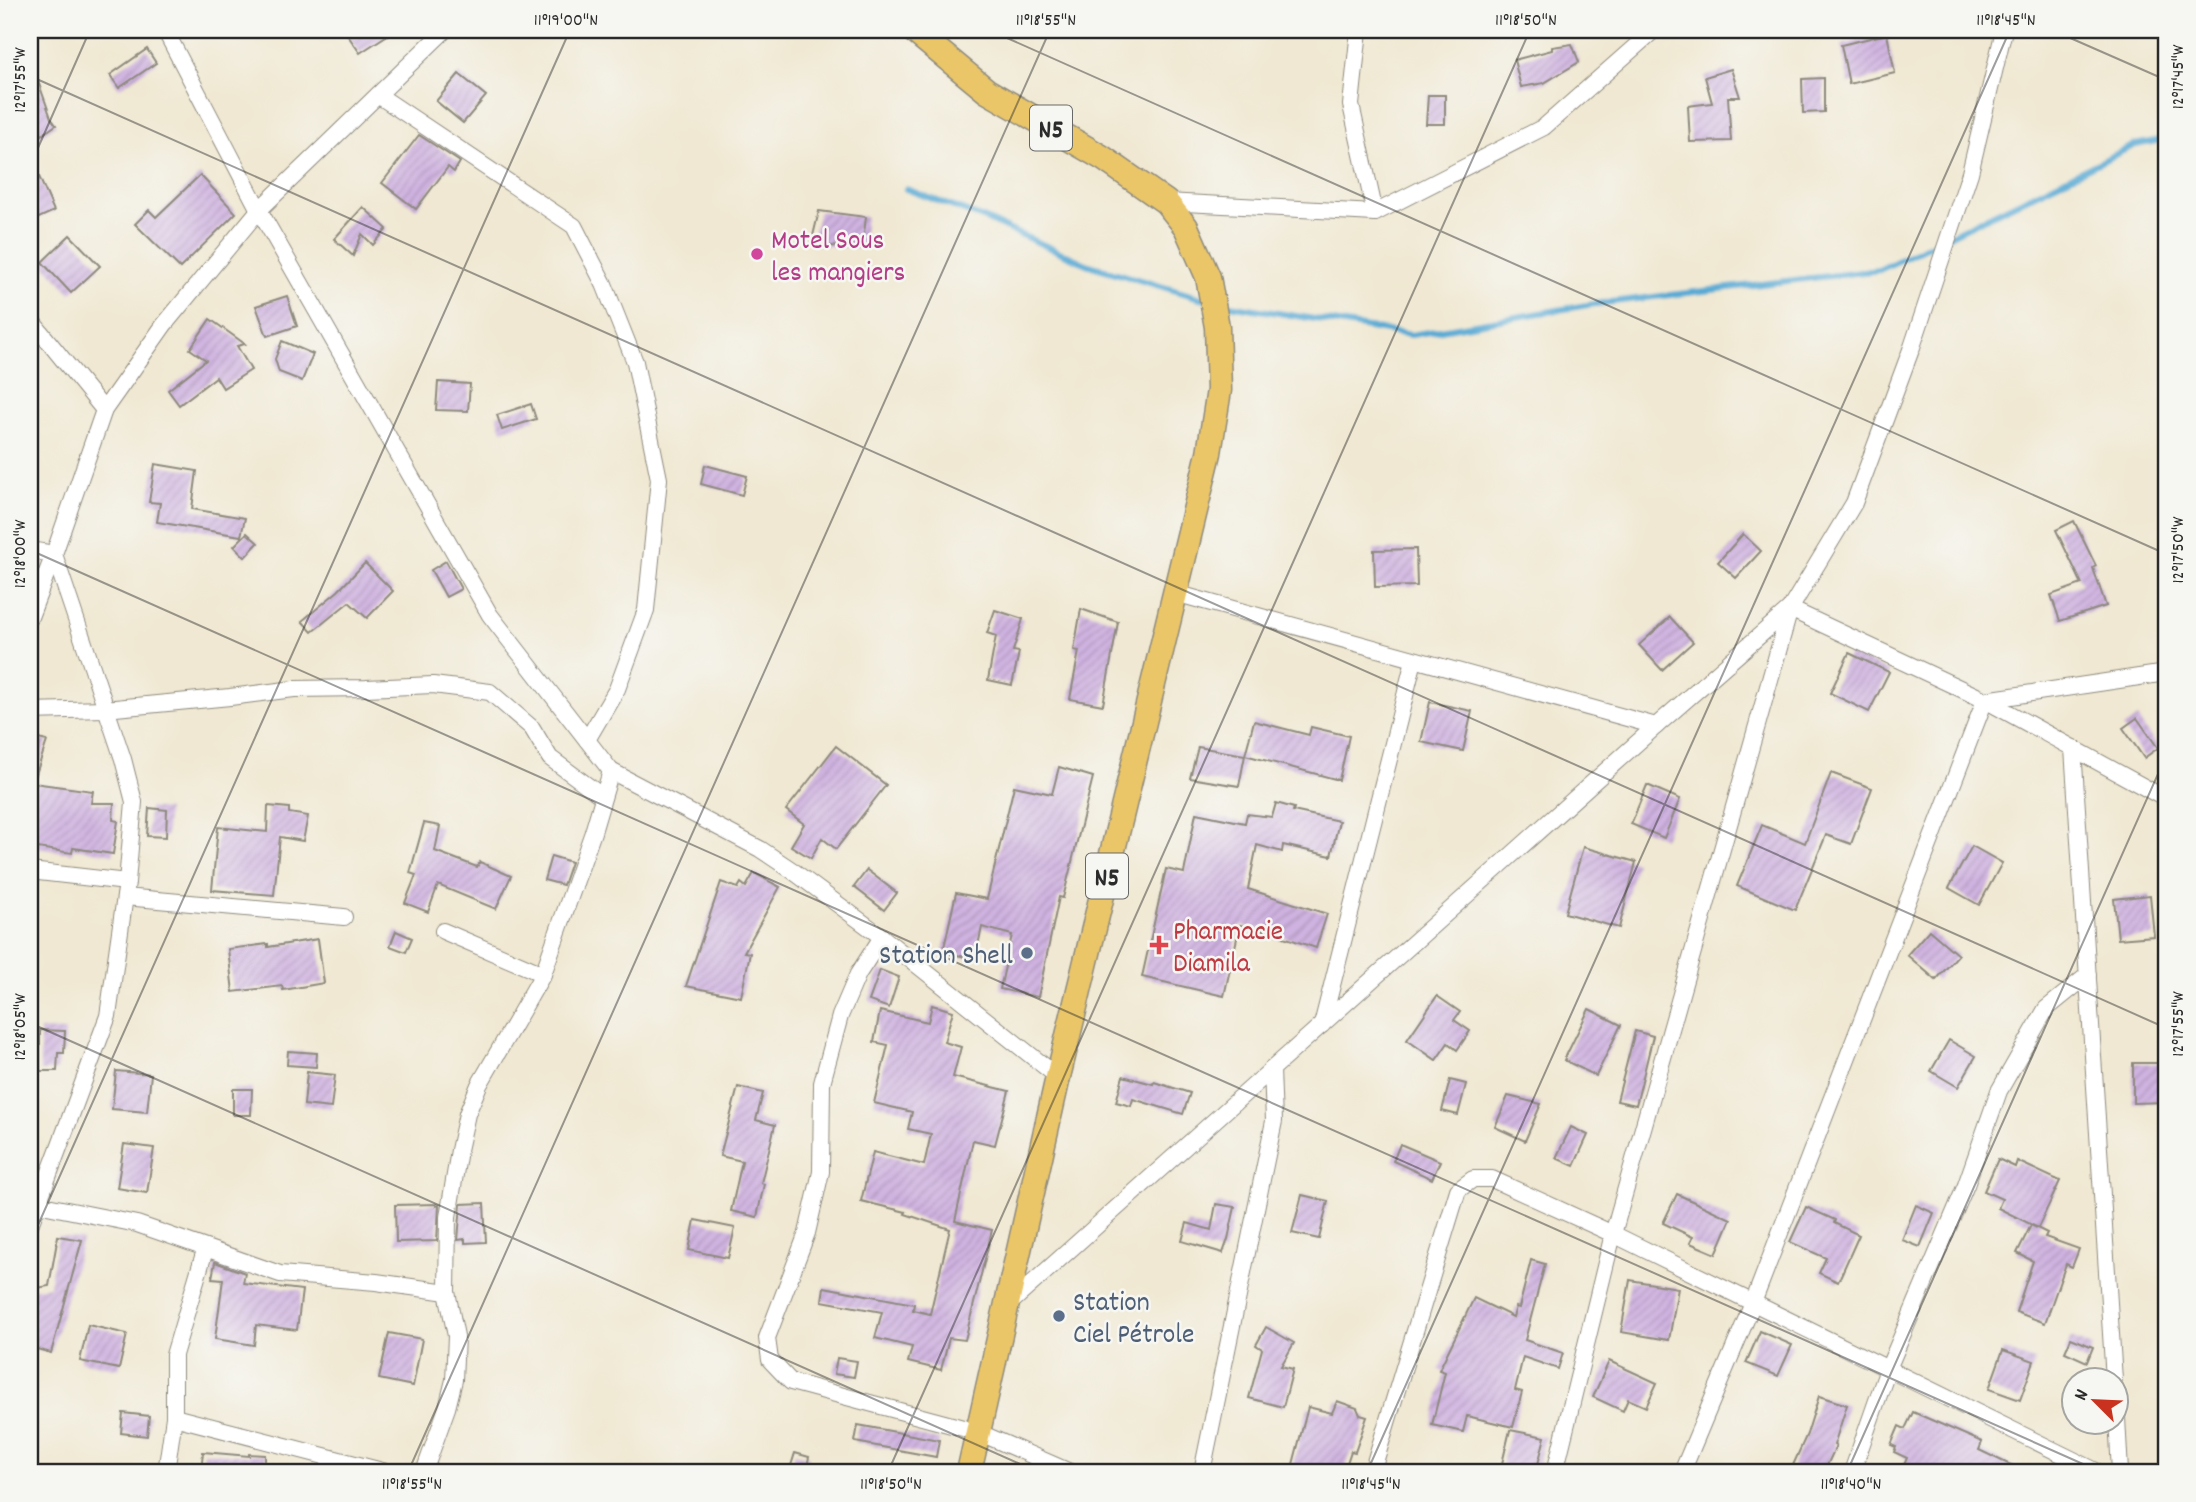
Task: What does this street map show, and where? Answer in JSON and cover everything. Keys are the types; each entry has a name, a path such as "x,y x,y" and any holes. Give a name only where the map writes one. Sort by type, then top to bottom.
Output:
{"highway":[{"name":"N5","path":"914,30 987,91 1103,158 1166,202 1186,227 1208,277 1216,327 1219,390 1209,453 1058,1077 969,1472"}],"street":[{"path":"165,30 259,210 489,615 611,771 760,849 882,937 1058,1077"},
{"path":"30,617 104,410 164,325 259,210 445,30"},
{"path":"1359,30 1351,105 1375,213"},
{"path":"1166,202 1375,213 1544,127 1654,30"},
{"path":"1555,1472 1613,1234 1790,609 1854,503 1925,308 1970,173 2004,30"},
{"path":"378,95 574,226 604,284 635,362 659,479 646,610 617,689 587,740"},
{"path":"30,319 104,410"},
{"path":"30,550 54,554"},
{"path":"30,1225 108,1016 126,889 134,803 123,759 54,554"},
{"path":"1175,593 1656,726"},
{"path":"1790,609 1985,701 2166,799"},
{"path":"1008,1305 1790,609"},
{"path":"1322,1025 1414,660"},
{"path":"1985,701 2166,673"},
{"path":"30,711 104,709 294,688 433,685 490,692 532,729 550,758 603,797"},
{"path":"1682,1472 1753,1303 1985,701"},
{"path":"2073,748 2113,1366"},
{"path":"424,1472 454,1380 456,1336 447,1292 448,1217 467,1114 480,1085 543,974 611,771"},
{"path":"30,871 126,889 344,917"},
{"path":"443,931 543,974"},
{"path":"882,937 858,974 840,1016 822,1083 821,1172 807,1233 767,1338 770,1360 791,1382 978,1432 1070,1472"},
{"path":"1852,1472 1888,1369 1966,1185 1998,1091 2046,1009 2088,975"},
{"path":"1202,1472 1274,1121 1272,1069"},
{"path":"1372,1472 1458,1190 1473,1179 1492,1179 1613,1234 2098,1472"},
{"path":"37,1205 136,1224 280,1274 376,1282 447,1292"},
{"path":"166,1472 174,1417 174,1355 205,1250"},
{"path":"174,1417 386,1472"},
{"path":"2118,1436 2120,1472"}],"building":[{"path":"344,30 395,30 360,53"},
{"path":"1887,34 1895,73 1849,84 1841,45"},
{"path":"1572,44 1579,62 1544,83 1521,87 1514,60 1552,50 1552,47"},
{"path":"147,49 156,63 119,88 110,75"},
{"path":"30,64 56,125 30,143"},
{"path":"1731,69 1740,97 1728,97 1731,141 1690,142 1688,106 1712,103 1705,77"},
{"path":"459,74 486,96 463,123 436,101"},
{"path":"1824,78 1824,112 1803,113 1802,79"},
{"path":"1428,95 1445,95 1445,124 1426,124"},
{"path":"419,135 460,162 454,172 448,167 416,209 382,183"},
{"path":"30,156 54,211 30,222"},
{"path":"200,175 236,213 180,268 135,224 149,210 156,217"},
{"path":"363,207 387,229 373,245 362,234 353,256 334,239"},
{"path":"819,211 866,217 862,249 811,244"},
{"path":"70,235 100,266 71,293 42,262"},
{"path":"287,296 297,326 267,336 256,306"},
{"path":"210,319 245,344 237,346 251,370 223,388 216,377 179,405 168,390 206,360 190,349"},
{"path":"282,341 313,354 302,381 279,372 275,359"},
{"path":"438,382 470,384 468,411 436,410"},
{"path":"531,404 536,419 502,430 497,415"},
{"path":"155,464 197,471 192,509 245,518 241,536 157,522 160,503 149,502"},
{"path":"705,465 747,476 742,495 701,484"},
{"path":"2074,521 2096,566 2093,568 2106,606 2060,621 2051,595 2082,584 2056,530"},
{"path":"247,533 258,543 245,557 234,546"},
{"path":"1743,534 1761,551 1736,578 1718,562"},
{"path":"1416,549 1417,586 1375,587 1374,550"},
{"path":"446,561 461,589 446,597 431,570"},
{"path":"365,563 393,591 367,618 349,602 312,632 302,621 338,591"},
{"path":"1081,609 1118,622 1103,705 1070,699 1079,651 1074,650"},
{"path":"995,610 1023,619 1013,651 1019,652 1012,685 988,680 996,636 987,633"},
{"path":"1670,617 1693,642 1662,670 1639,645"},
{"path":"1849,653 1889,672 1869,712 1830,693"},
{"path":"1430,702 1472,711 1463,751 1421,742"},
{"path":"2137,718 2158,748 2144,758 2123,728"},
{"path":"1254,721 1309,735 1311,727 1349,736 1339,780 1245,755"},
{"path":"30,737 47,741 33,783 93,791 91,803 114,803 113,820 118,821 113,854 73,848 72,853 30,847"},
{"path":"836,746 886,785 836,849 822,838 811,858 791,846 804,824 786,810"},
{"path":"1198,747 1245,755 1239,786 1190,778"},
{"path":"1059,767 1093,777 1063,898 1059,897 1038,997 1000,989 1012,935 982,927 975,959 943,952 956,893 987,899 1014,786 1052,794"},
{"path":"1831,773 1872,788 1851,844 1826,835 1795,910 1737,886 1762,825 1805,843"},
{"path":"1647,785 1680,799 1664,838 1631,824"},
{"path":"1276,803 1294,808 1293,811 1339,821 1331,856 1283,845 1282,852 1257,845 1248,889 1327,914 1316,948 1240,925 1224,996 1142,977 1166,869 1184,873 1196,813 1245,823 1247,814 1272,817"},
{"path":"268,806 289,808 289,813 308,816 303,841 280,837 274,895 212,890 218,827 267,832"},
{"path":"149,808 167,810 166,837 147,836"},
{"path":"424,823 440,826 435,851 477,867 480,862 511,876 496,909 438,885 428,912 405,903 416,875 410,873"},
{"path":"1972,846 2002,863 1979,905 1949,888"},
{"path":"1583,847 1636,862 1619,928 1565,913"},
{"path":"551,856 571,862 563,885 544,880"},
{"path":"867,870 897,893 884,910 854,887"},
{"path":"754,873 780,887 744,952 750,953 741,997 686,986 721,882 738,888 741,883 746,887"},
{"path":"2150,895 2154,936 2118,939 2114,899"},
{"path":"1929,930 1958,955 1936,980 1907,955"},
{"path":"396,931 412,938 406,952 390,946"},
{"path":"318,939 324,983 283,990 282,986 233,992 228,949 268,944 268,947"},
{"path":"880,970 899,977 889,1008 869,1001"},
{"path":"1437,996 1460,1012 1454,1020 1470,1031 1457,1050 1448,1043 1436,1060 1407,1040"},
{"path":"932,1005 953,1011 944,1042 961,1047 953,1077 1009,1091 995,1145 973,1140 955,1221 992,1230 965,1340 949,1338 941,1370 908,1362 912,1347 875,1338 882,1312 822,1301 824,1287 914,1304 913,1310 930,1314 950,1229 905,1214 906,1212 861,1201 873,1152 924,1165 931,1134 908,1129 912,1112 874,1103 888,1045 874,1042 880,1011 928,1022"},
{"path":"1589,1009 1621,1025 1596,1076 1564,1060"},
{"path":"40,1030 65,1031 64,1053 58,1053 57,1071 40,1071"},
{"path":"1635,1031 1653,1036 1636,1105 1617,1101"},
{"path":"1949,1040 1976,1056 1958,1087 1931,1071"},
{"path":"288,1051 317,1053 316,1067 287,1065"},
{"path":"2133,1063 2166,1063 2166,1102 2133,1103"},
{"path":"116,1071 151,1074 147,1112 112,1109"},
{"path":"307,1072 335,1075 331,1108 304,1105"},
{"path":"1123,1076 1190,1093 1183,1114 1133,1099 1131,1106 1116,1102"},
{"path":"1450,1080 1466,1084 1458,1115 1442,1111"},
{"path":"738,1087 763,1093 756,1120 775,1125 761,1183 764,1184 757,1217 731,1211 742,1161 720,1156"},
{"path":"233,1089 252,1089 251,1115 233,1115"},
{"path":"1508,1096 1541,1104 1525,1141 1495,1127"},
{"path":"1571,1127 1588,1135 1574,1166 1556,1158"},
{"path":"124,1144 154,1148 147,1193 117,1188"},
{"path":"1400,1144 1440,1161 1432,1179 1393,1161"},
{"path":"1998,1159 2015,1167 2017,1161 2060,1181 2038,1228 1998,1208 2002,1199 1984,1191"},
{"path":"1677,1194 1731,1219 1716,1254 1690,1243 1693,1237 1663,1223"},
{"path":"1302,1195 1328,1201 1319,1239 1292,1233"},
{"path":"484,1203 486,1242 465,1243 465,1239 458,1240 461,1204"},
{"path":"1216,1204 1235,1207 1223,1253 1182,1241 1187,1223 1211,1230"},
{"path":"395,1205 439,1205 437,1241 396,1242"},
{"path":"1916,1205 1934,1213 1920,1247 1902,1240"},
{"path":"1806,1207 1859,1235 1838,1282 1819,1273 1826,1258 1790,1242"},
{"path":"695,1220 735,1228 728,1258 689,1250"},
{"path":"2031,1225 2047,1233 2045,1237 2079,1249 2072,1267 2066,1264 2045,1323 2016,1312 2033,1261 2017,1253"},
{"path":"58,1236 82,1240 51,1353 30,1347 30,1318 34,1304 31,1289 49,1286"},
{"path":"1531,1260 1545,1264 1525,1340 1563,1353 1558,1369 1523,1357 1515,1390 1522,1392 1513,1427 1467,1416 1463,1432 1432,1425 1445,1372 1439,1370 1474,1298 1513,1317 1516,1307 1519,1308"},
{"path":"215,1262 245,1273 243,1283 302,1290 297,1330 256,1325 254,1345 215,1339 223,1279 212,1278"},
{"path":"1630,1280 1678,1288 1669,1340 1621,1332"},
{"path":"88,1325 127,1334 119,1369 80,1361"},
{"path":"1266,1327 1294,1343 1281,1366 1293,1369 1283,1407 1249,1398 1262,1349 1256,1345"},
{"path":"1760,1331 1792,1345 1778,1376 1746,1363"},
{"path":"389,1333 422,1339 413,1386 379,1379"},
{"path":"2071,1338 2093,1347 2087,1362 2065,1352"},
{"path":"2003,1350 2034,1361 2020,1400 1989,1389"},
{"path":"837,1358 857,1361 854,1377 834,1374"},
{"path":"1609,1361 1657,1383 1646,1407 1628,1399 1623,1411 1593,1397"},
{"path":"1819,1396 1847,1405 1834,1445 1836,1446 1824,1472 1790,1472 1807,1434"},
{"path":"1337,1401 1357,1408 1360,1415 1367,1417 1355,1452 1351,1451 1344,1472 1291,1472 1308,1407 1332,1413"},
{"path":"1913,1412 1982,1442 1979,1450 2025,1472 1901,1472 1907,1458 1894,1452 1896,1447 1891,1445 1899,1426 1905,1429"},
{"path":"123,1413 149,1416 147,1436 121,1433"},
{"path":"858,1425 939,1440 936,1457 855,1442"},
{"path":"1510,1430 1545,1437 1536,1472 1500,1472"},
{"path":"203,1452 265,1455 265,1472 201,1472"},
{"path":"795,1453 809,1457 806,1472 789,1472"}],"waterway":[{"path":"1218,303 1411,335 1587,305 1879,270 2135,145 2166,139"},
{"path":"906,189 983,218 1089,265 1204,299"}],"place":[{"name":"Motel Sous les mangiers","path":"757,254"},
{"name":"Pharmacie Diamila","path":"1159,945"},
{"name":"Station Shell","path":"1027,953"},
{"name":"Station Ciel Pétrole","path":"1059,1316"}]}
